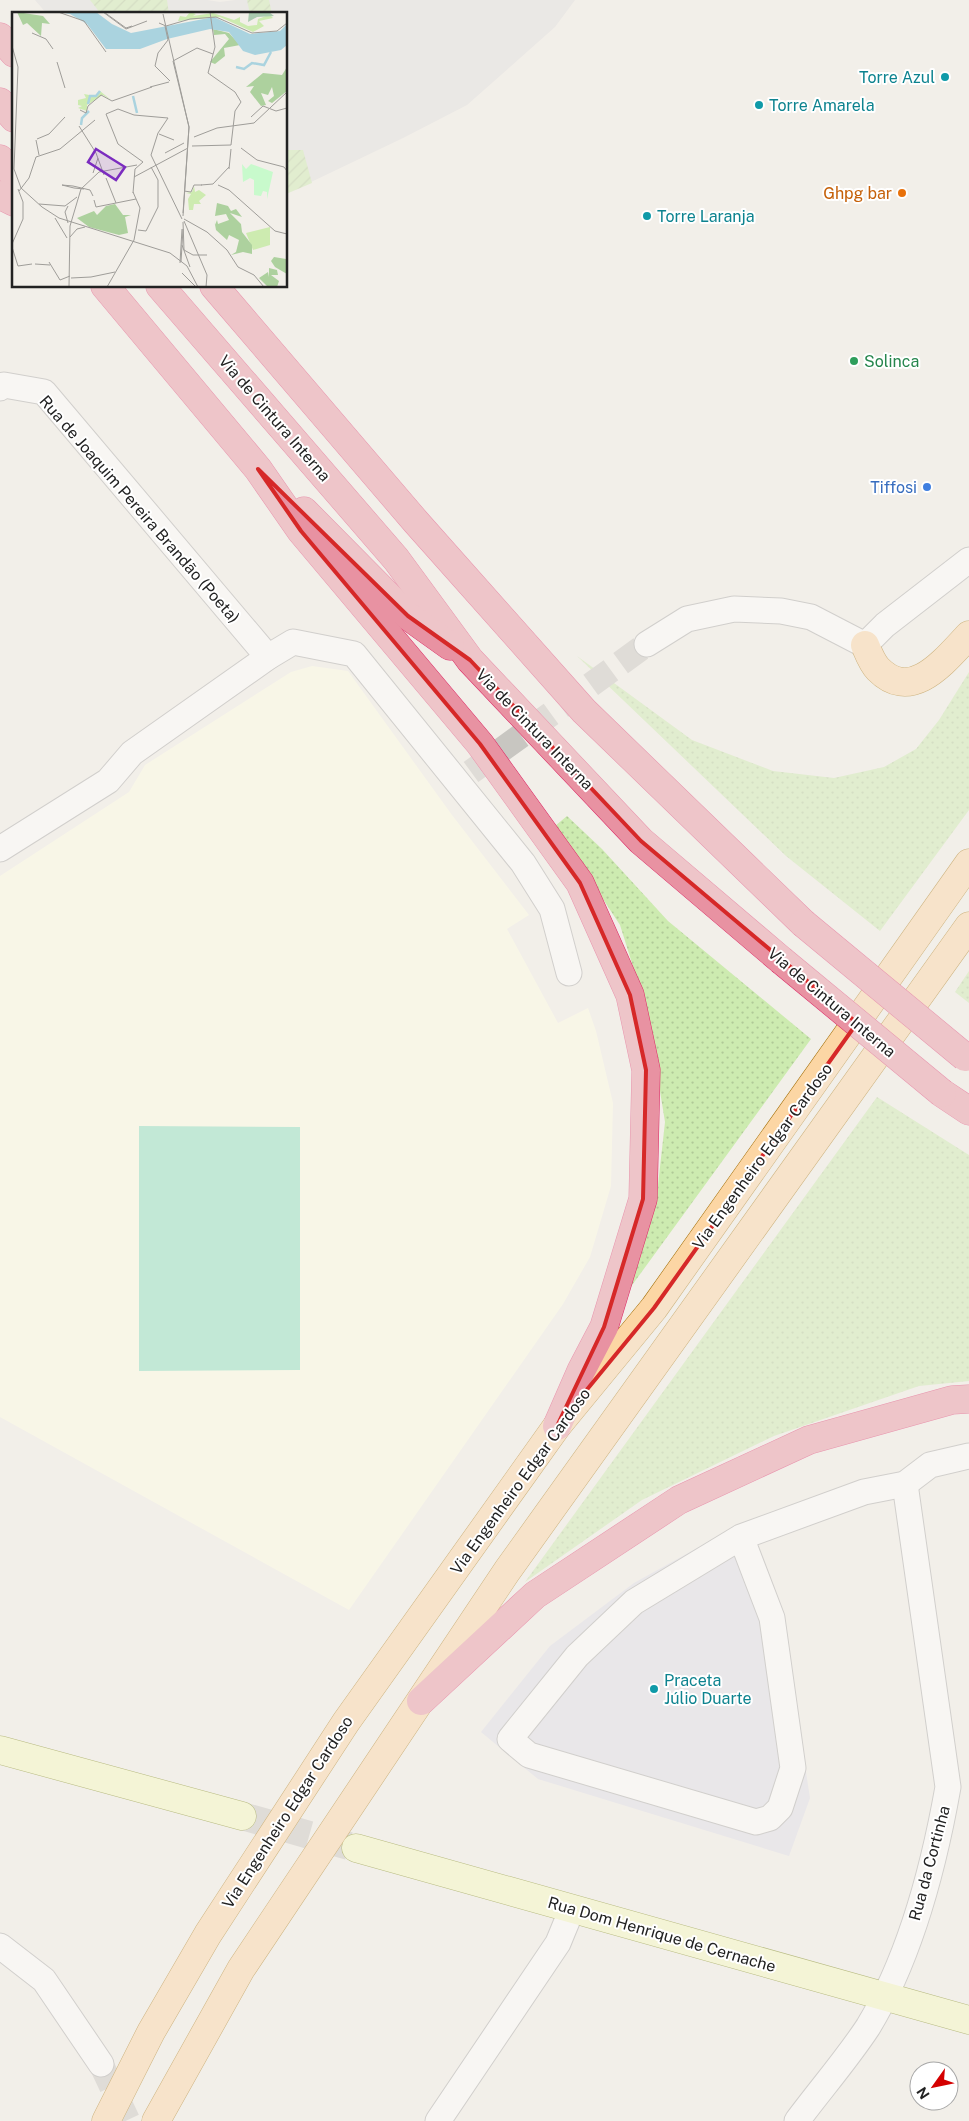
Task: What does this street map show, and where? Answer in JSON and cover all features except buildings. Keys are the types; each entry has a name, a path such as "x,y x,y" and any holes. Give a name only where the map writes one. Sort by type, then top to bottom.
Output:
{"highway":[{"path":"0,37 12,51"},
{"path":"0,102 12,116"},
{"path":"0,159 12,174"},
{"path":"0,195 12,201"},
{"path":"107,288 258,469 300,531 480,744 580,883 630,995 646,1070 643,1199 604,1327 581,1371 557,1426"},
{"name":"Via de Cintura Interna","path":"162,288 396,559 470,660 642,841 781,960 942,1093 969,1111"},
{"path":"216,288 416,522 584,712 803,923 967,1059"},
{"path":"258,469 313,519 408,616 470,660"},
{"path":"421,1701 535,1595 679,1500 808,1440 952,1400 969,1399"}],"main road":[{"path":"865,645 876,668 894,682 911,682 933,672 969,636"},
{"name":"Via Engenheiro Edgar Cardoso","path":"106,2121 151,2032 213,1926 346,1722 557,1426 654,1308 969,863"},
{"name":"Via Engenheiro Edgar Cardoso","path":"156,2121 241,1969 507,1571 969,926"}],"street":[{"name":"Rua de Joaquim Pereira Brandão (Poeta)","path":"0,388 4,385 44,392 268,657"},
{"path":"647,644 687,619 734,608 780,611 811,618 865,645 885,625 969,560"},
{"path":"0,849 108,782 132,753 268,657 294,642 354,654 464,777 523,863 552,908 569,973"},
{"path":"741,1538 772,1618 793,1768 780,1808 770,1818 756,1822 529,1755 510,1739 577,1656 634,1602 741,1538 864,1492 904,1484 930,1465 969,1456"},
{"name":"Rua da Cortinha","path":"797,2121 868,2026 902,1960 940,1834 948,1787 904,1484"},
{"path":"0,1750 242,1816"},
{"name":"Rua Dom Henrique de Cernache","path":"356,1848 969,2020"},
{"path":"438,2121 558,1943 572,1909"},
{"path":"0,1946 44,1980 101,2064"}],"highlighted area":[{"path":"258,469 408,616 470,660 641,841 857,1023 654,1308 557,1426 604,1327 643,1199 646,1070 630,995 580,883 480,744 301,531"}],"shaded area":[{"path":"35,0 207,0 220,2 235,0 575,0 555,27 467,105 288,193 288,12 45,12"},
{"path":"312,666 348,671 452,815 529,915 507,929 558,1023 588,1008 596,1031 613,1103 611,1186 590,1257 563,1304 349,1610 0,1417 0,876 129,792 145,765 291,672"},
{"name":"Praceta Júlio Duarte","path":"735,1527 781,1612 810,1798 789,1856 538,1779 481,1732 550,1646 634,1583"}],"green space":[{"path":"90,0 167,0 169,12 99,12"},
{"path":"247,0 269,0 272,12 250,12"},
{"path":"288,150 303,150 312,183 288,193"},
{"path":"577,656 692,740 773,771 834,778 884,767 916,749 939,720 969,672 969,810 880,931 786,856"},
{"path":"567,816 602,849 668,921 811,1039 630,1288 656,1203 665,1122 647,1011 620,925 555,826"},
{"path":"969,971 969,1003 955,992"},
{"path":"877,1097 969,1155 969,1381 919,1386 774,1436 642,1500 525,1582"},
{"path":"139,1126 300,1127 300,1370 139,1371"}],"tunnel":[{"path":"471,772 647,644"},
{"path":"242,1816 349,1846"},
{"path":"101,2064 128,2121"}],"place":[{"name":"Torre Azul","path":"945,77"},
{"name":"Torre Amarela","path":"759,105"},
{"name":"Ghpg bar","path":"902,193"},
{"name":"Torre Laranja","path":"647,216"},
{"name":"Solinca","path":"854,361"},
{"name":"Tiffosi","path":"927,487"},
{"name":"Praceta Júlio Duarte","path":"654,1689"}]}
